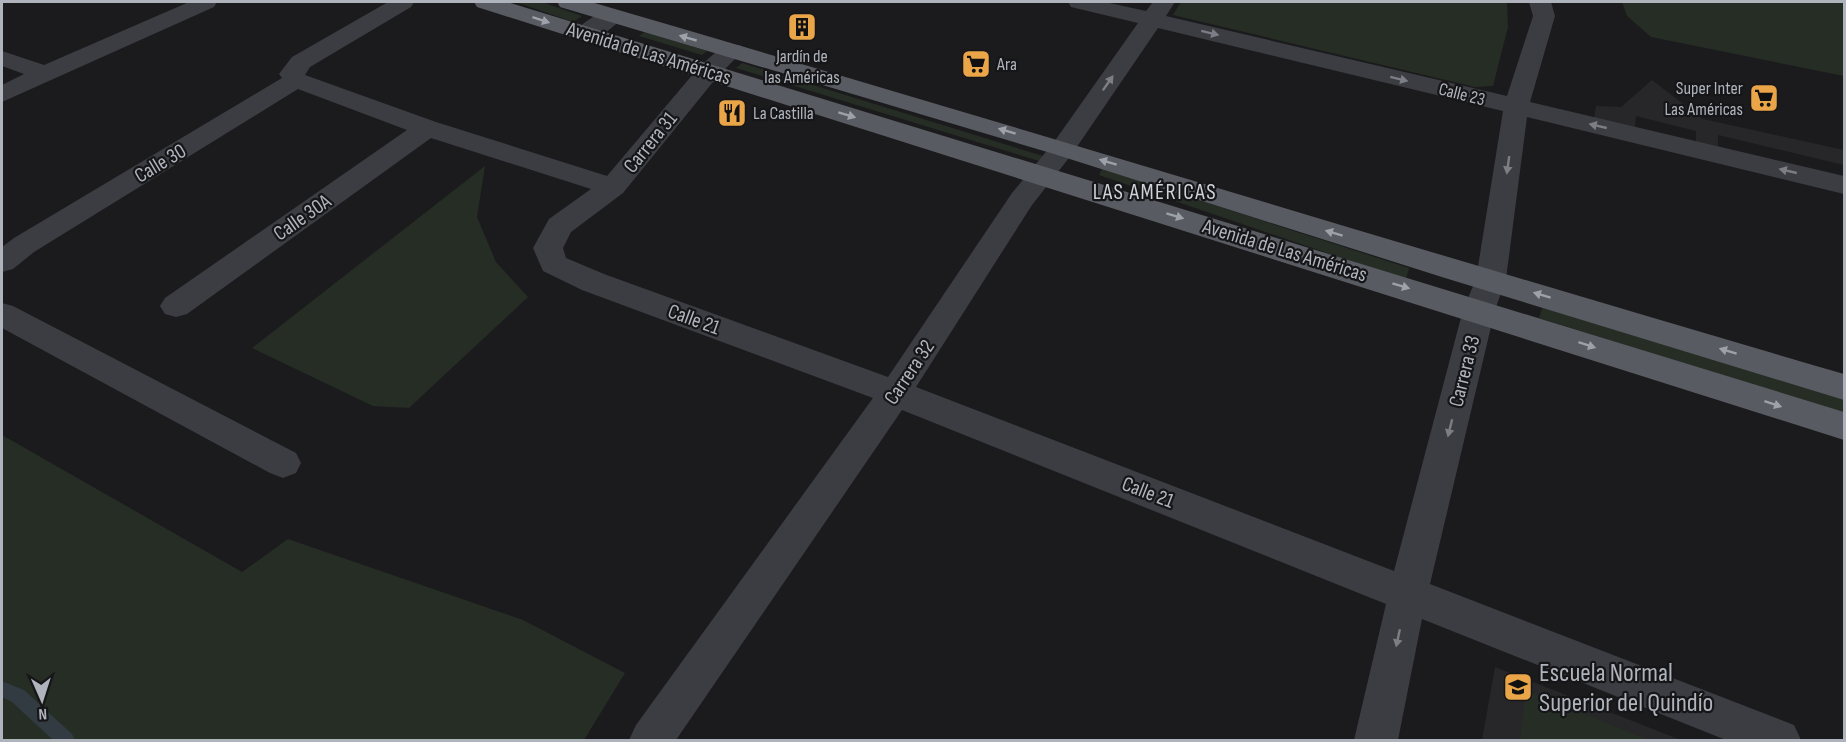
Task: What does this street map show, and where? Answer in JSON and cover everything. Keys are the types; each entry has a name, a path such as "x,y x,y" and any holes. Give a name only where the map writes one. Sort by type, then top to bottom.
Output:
{"main road":[{"name":"Avenida de Las Américas","path":"485,2 1039,175 1485,295 1845,387"},
{"name":"Avenida de Las Américas","path":"567,2 602,9 1063,148 1485,295 1845,426"}],"street":[{"path":"2,95 44,73 74,63 206,2"},
{"name":"Calle 30","path":"13,254 293,77 301,62 403,2"},
{"name":"Calle 23","path":"1079,2 1158,10 1516,107 1845,185"},
{"name":"Carrera 33","path":"1376,741 1408,593 1485,295 1516,107 1544,16 1540,2"},
{"path":"585,34 602,9"},
{"name":"Carrera 32","path":"651,741 895,393 1039,175 1063,148 1158,10"},
{"name":"Carrera 31","path":"559,226 613,187 708,72 732,50"},
{"path":"2,58 44,73"},
{"path":"293,77 427,128 613,187"},
{"name":"Calle 30A","path":"176,306 427,128"},
{"name":"Calle 21","path":"559,226 548,248 554,264 593,282 895,393 1408,593 1779,741"},
{"path":"2,314 283,463"}],"shaded area":[{"path":"516,2 542,2 582,16 573,22"},
{"path":"1181,2 1507,2 1508,27 1493,86 1475,87 1173,15"},
{"path":"1622,2 1844,2 1844,76 1651,37 1627,16"},
{"path":"645,32 707,51 702,55 639,36"},
{"path":"742,63 1043,156 1039,161 736,68"},
{"path":"1652,80 1703,119 1844,150 1844,165 1718,135 1718,147 1696,142 1696,131 1636,116 1635,127 1594,118 1596,106 1621,107"},
{"path":"485,166 477,217 496,262 528,297 409,408 373,406 252,348"},
{"path":"1102,169 1409,268 1406,280 1099,175"},
{"path":"1544,302 1844,393 1844,413 1539,318"},
{"path":"2,435 242,572 288,539 523,620 625,673 584,740 2,740"},
{"name":"Escuela Normal Superior del Quindío","path":"1495,667 1681,740 1482,740"},
{"path":"1526,690 1649,740 1520,740"}],"waterway":[{"path":"2,689 18,696 66,740"}],"place":[{"name":"Jardín de las Américas","path":"802,27"},
{"name":"Ara","path":"976,64"},
{"name":"Super Inter Las Américas","path":"1764,98"},
{"name":"La Castilla","path":"732,113"},
{"name":"Escuela Normal Superior del Quindío","path":"1518,687"}],"district":[{"name":"LAS AMÉRICAS","path":"1155,191"}]}
